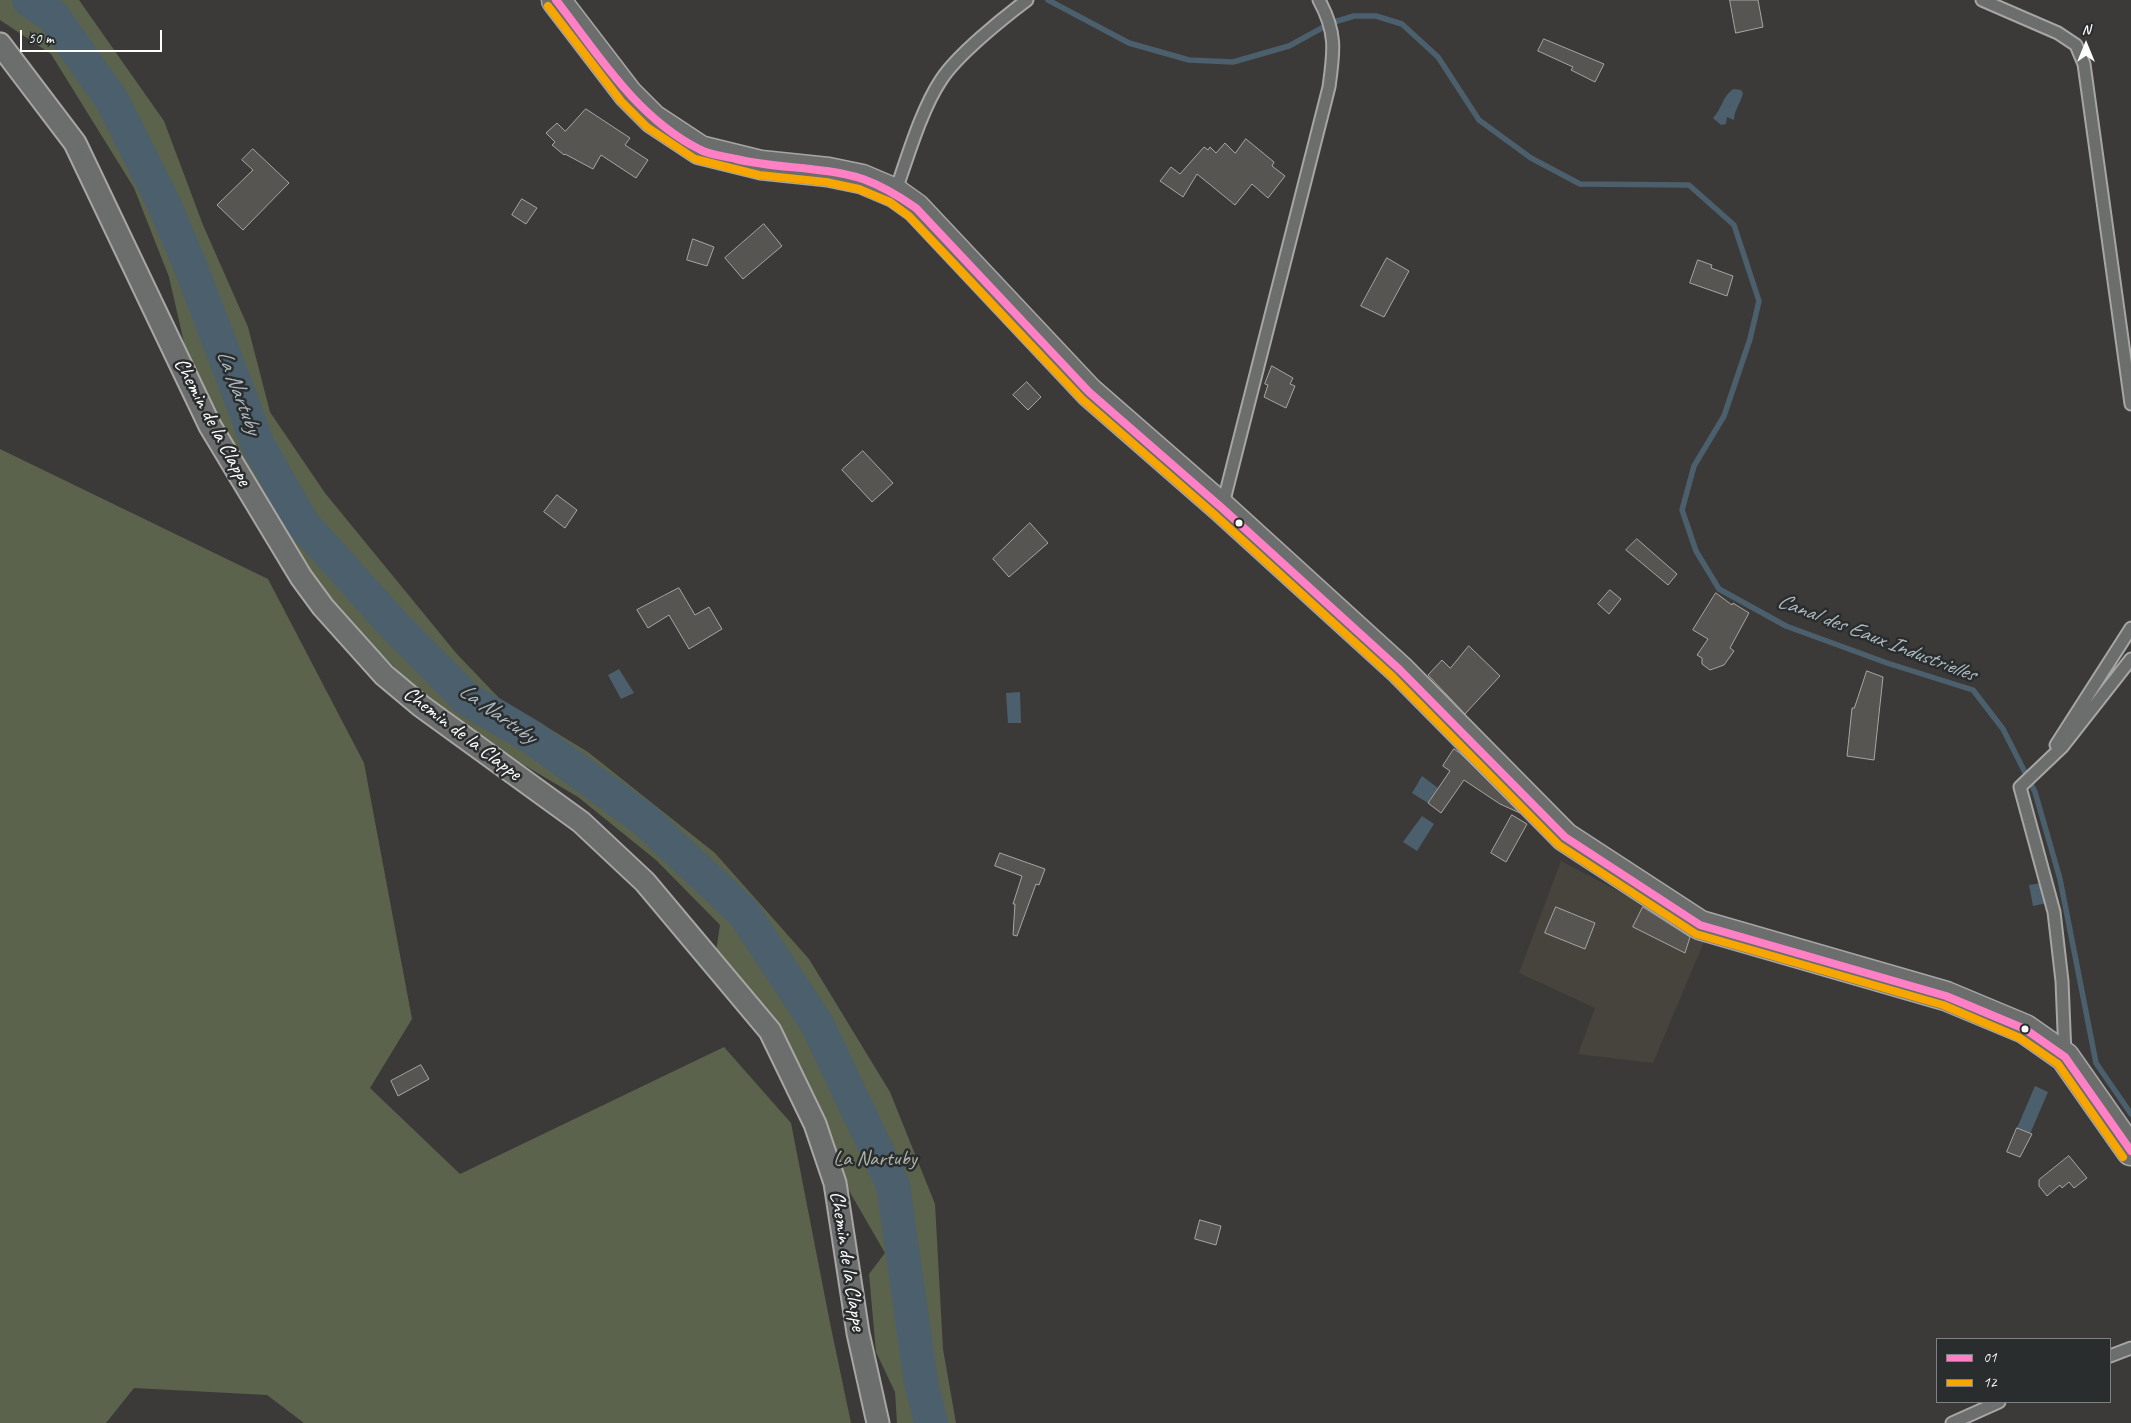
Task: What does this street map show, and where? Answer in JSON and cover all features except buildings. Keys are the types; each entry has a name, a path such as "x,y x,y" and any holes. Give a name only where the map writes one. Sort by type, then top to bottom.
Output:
{"street":[{"path":"556,0 628,94 654,119 700,150 761,165 828,172 862,179 894,193 916,208 1090,392 1222,508 1400,670 1565,837 1700,925 1946,996 2025,1029 2065,1057 2131,1151"},
{"name":"Chemin de la Clappe","path":"0,44 75,143 210,426 301,577 323,607 384,675 421,706 581,822 645,882 770,1031 815,1124 835,1183 858,1333 878,1423"}],"lane":[{"path":"894,193 918,130 941,79 980,38 1028,0"},
{"path":"1222,508 1329,87 1334,48 1332,28 1319,0"},
{"path":"1982,0 2058,33 2076,45 2084,64 2131,404"},
{"path":"2043,765 2131,628"},
{"path":"2065,1057 2062,981 2054,912 2020,787 2062,748 2131,659"},
{"path":"2111,1356 2131,1348"},
{"path":"1952,1423 1997,1403"}],"shaded area":[{"path":"1561,861 1706,937 1653,1063 1578,1054 1595,1008 1519,973"}],"green space":[{"name":"La Nartuby","path":"0,0 79,0 164,121 203,225 248,327 270,412 325,493 456,653 499,698 588,752 715,853 809,959 890,1092 935,1204 943,1349 956,1423 897,1423 895,1392 876,1352 869,1274 885,1253 716,951 720,925 656,860 578,797 507,755 408,681 301,573 196,395 169,277 134,188 51,54 0,20"},
{"path":"0,449 268,579 364,763 412,1019 370,1088 460,1174 724,1047 791,1123 851,1423 304,1423 267,1395 134,1388 106,1423 0,1423"}],"water":[{"path":"1733,89 1741,90 1743,93 1742,97 1734,120 1727,117 1726,124 1721,125 1713,118 1726,96"},
{"path":"619,669 634,693 621,699 608,675"},
{"path":"1020,692 1021,723 1008,723 1006,693"},
{"path":"1422,776 1438,788 1428,803 1412,793"},
{"path":"1422,816 1434,824 1417,851 1403,842"},
{"path":"2042,883 2047,903 2033,906 2029,885"},
{"path":"2035,1086 2048,1092 2030,1134 2017,1128"}],"waterway":[{"name":"La Nartuby","path":"29,0 53,16 113,102 164,204 192,270 259,447 303,524 395,626 467,699 533,738 645,820 744,913 817,1024 893,1185 921,1382 931,1423"},
{"name":"Canal des Eaux Industrielles","path":"1048,0 1129,43 1189,60 1233,62 1289,46 1331,23 1354,16 1376,16 1402,24 1438,57 1479,120 1531,158 1580,184 1689,185 1734,225 1759,301 1750,339 1724,416 1694,466 1682,510 1696,551 1719,589 1786,626 1887,663 1973,690 2003,729 2035,792 2060,879 2096,1063 2131,1114"}],"transit line":[{"name":"01","path":"556,0 620,83 656,120 676,136 712,154 767,165 832,172 863,179 903,199 916,208 1089,392 1222,508 1400,670 1565,837 1700,925 1946,996 2025,1029 2065,1057 2131,1151"},
{"name":"12","path":"548,6 621,101 647,127 695,159 759,175 826,182 859,189 890,202 909,216 1082,399 1215,515 1393,677 1559,845 1696,934 1943,1005 2020,1038 2058,1064 2123,1157"}]}
